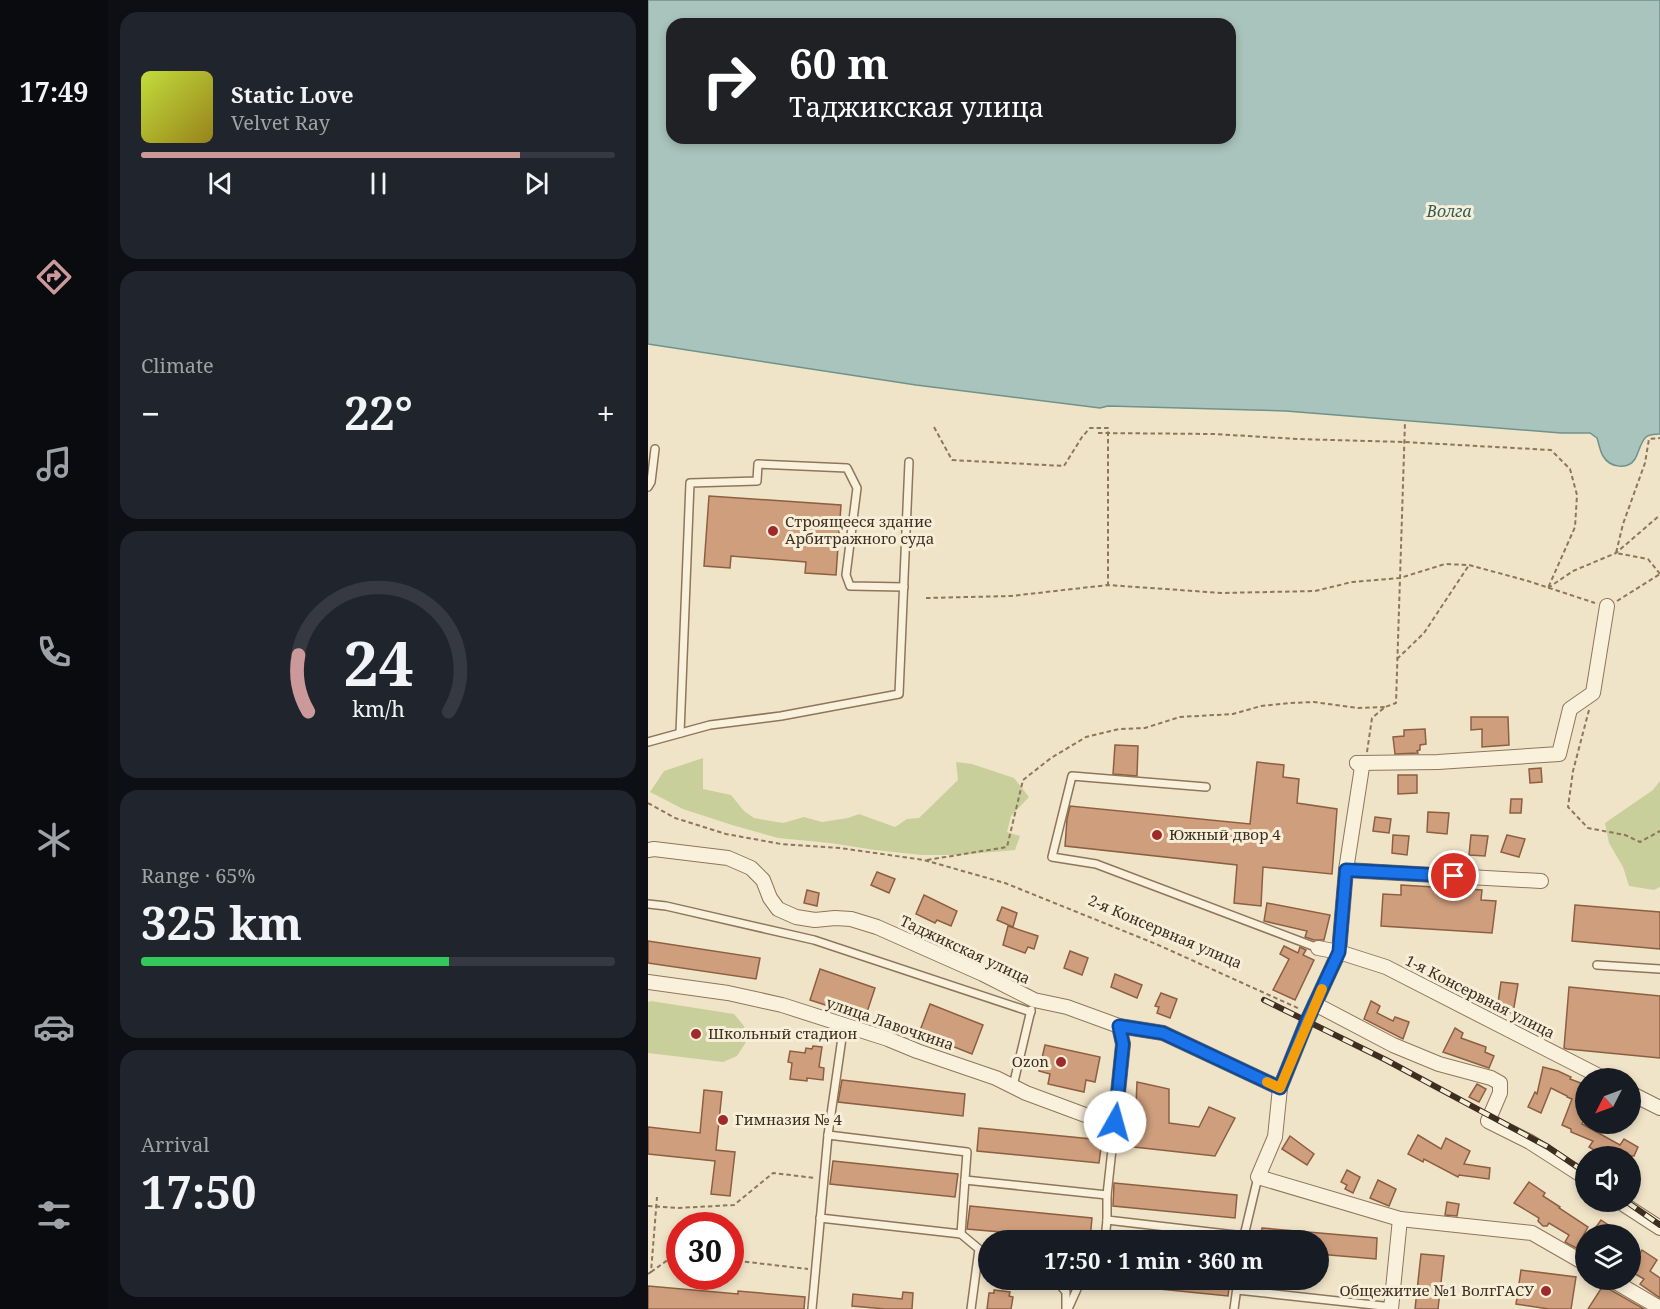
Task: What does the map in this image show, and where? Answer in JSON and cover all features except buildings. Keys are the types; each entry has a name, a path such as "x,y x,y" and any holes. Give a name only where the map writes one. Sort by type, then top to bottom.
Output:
{"street":[{"path":"1575,1258 1532,1233 1400,1219 1258,1177 1275,1137 1280,1088 1339,952 1346,870 1362,767 1357,763 1438,762 1558,754 1570,709 1593,693 1607,606"},
{"name":"Таджикская улица","path":"648,850 728,858 751,868 763,880 770,898 778,909 796,917 814,920 835,918 877,927 983,974 1032,1006 1067,1007 1119,1026 1163,1033 1280,1088"},
{"path":"1346,870 1541,881"},
{"name":"1-я Консервная улица","path":"1318,948 1386,967 1584,1068"},
{"name":"улица Лавочкина","path":"648,982 728,993 782,1005 844,1024 996,1078 1026,1093 1088,1116 1115,1122"},
{"path":"1313,1009 1439,1064 1491,1078 1500,1083 1500,1093 1488,1121 1530,1142 1575,1171"},
{"path":"1115,1122 1123,1044 1119,1026"},
{"path":"1641,1098 1660,1108"},
{"path":"1635,1212 1660,1228"},
{"path":"1391,1308 1400,1219"},
{"path":"1628,1290 1660,1308"}],"lane":[{"path":"648,487 651,482 655,449"},
{"path":"648,742 710,725 781,716 899,694 909,462"},
{"path":"680,733 690,483 757,481 758,464 847,468 857,488 846,575 850,586 904,587"},
{"path":"1206,787 1072,776 1052,857 1096,864 1318,948"},
{"path":"648,904 666,906 814,940 1032,1006 1013,1086"},
{"path":"1597,965 1660,969"},
{"path":"812,1309 828,1135 844,1024"},
{"path":"1106,1230 1107,1195 1115,1122"},
{"path":"828,1135 967,1152 961,1234"},
{"path":"1245,1230 1258,1177"},
{"path":"965,1180 1107,1195"},
{"path":"820,1218 961,1234 978,1247"},
{"path":"1107,1220 1183,1230"},
{"path":"971,1309 978,1262"},
{"path":"1064,1290 1067,1309"},
{"path":"1067,1309 1076,1290"},
{"path":"1234,1309 1237,1290 1391,1308"}],"path":[{"path":"648,803 675,818 726,834 781,844 840,848 924,860 1007,847 1023,780 1050,758 1086,737 1119,729 1145,728 1180,717 1233,714 1261,706 1314,702 1358,708 1385,707 1396,703 1405,422"},
{"path":"934,427 952,460 1064,466 1090,428 1108,428 1108,585"},
{"path":"1098,433 1214,434 1551,450 1570,470 1577,495 1575,527 1548,588"},
{"path":"1616,553 1623,524 1645,463 1649,439 1660,438"},
{"path":"1548,588 1573,572 1616,553 1660,515"},
{"path":"926,598 1011,596 1108,585 1222,593 1315,591 1352,582 1400,578 1445,564 1469,565 1607,606 1660,574 1648,559 1616,553"},
{"path":"1397,658 1424,633 1469,565"},
{"path":"1593,693 1573,771 1568,807 1588,828 1625,835 1640,842 1660,831"},
{"path":"1365,763 1372,718 1385,707"},
{"name":"2-я Консервная улица","path":"924,860 1005,883 1313,1009"},
{"path":"648,1206 678,1208 734,1206 773,1173 824,1179"},
{"path":"649,1273 657,1197"},
{"path":"649,1273 666,1261"},
{"path":"744,1262 815,1270"}],"green space":[{"path":"703,758 703,789 731,795 744,811 754,818 783,823 804,817 822,822 859,814 895,827 907,819 919,818 958,780 956,762 972,764 1014,778 1029,797 1011,816 1007,832 1020,836 1015,850 959,855 922,855 875,850 778,838 683,809 650,792 664,771"},
{"path":"1660,781 1660,887 1654,890 1629,886 1623,867 1609,843 1605,823 1653,790"},
{"name":"Школьный стадион","path":"648,1002 734,1014 744,1026 746,1042 737,1056 723,1062 648,1053"}],"water":[{"name":"Волга","path":"648,0 1660,0 1660,434 1646,437 1632,463 1619,466 1610,463 1603,456 1597,438 1590,433 1561,433 1286,411 1108,406 1100,408 916,385 648,344"}],"railway":[{"path":"1264,1000 1386,1060 1548,1147 1575,1165"},
{"path":"1641,1212 1660,1225"}],"slow traffic":[{"path":"1267,1082 1280,1088 1322,989"}],"place":[{"name":"Строящееся здание Арбитражного суда","path":"773,531"},
{"name":"Южный двор 4","path":"1157,835"},
{"name":"Школьный стадион","path":"696,1034"},
{"name":"Ozon","path":"1061,1062"},
{"name":"Гимназия № 4","path":"723,1120"},
{"name":"Общежитие №1 ВолгГАСУ","path":"1546,1291"}],"route":[{"path":"1115,1122 1123,1044 1119,1026 1163,1033 1280,1088 1307,1021 1339,952 1346,870 1454,876"}]}
